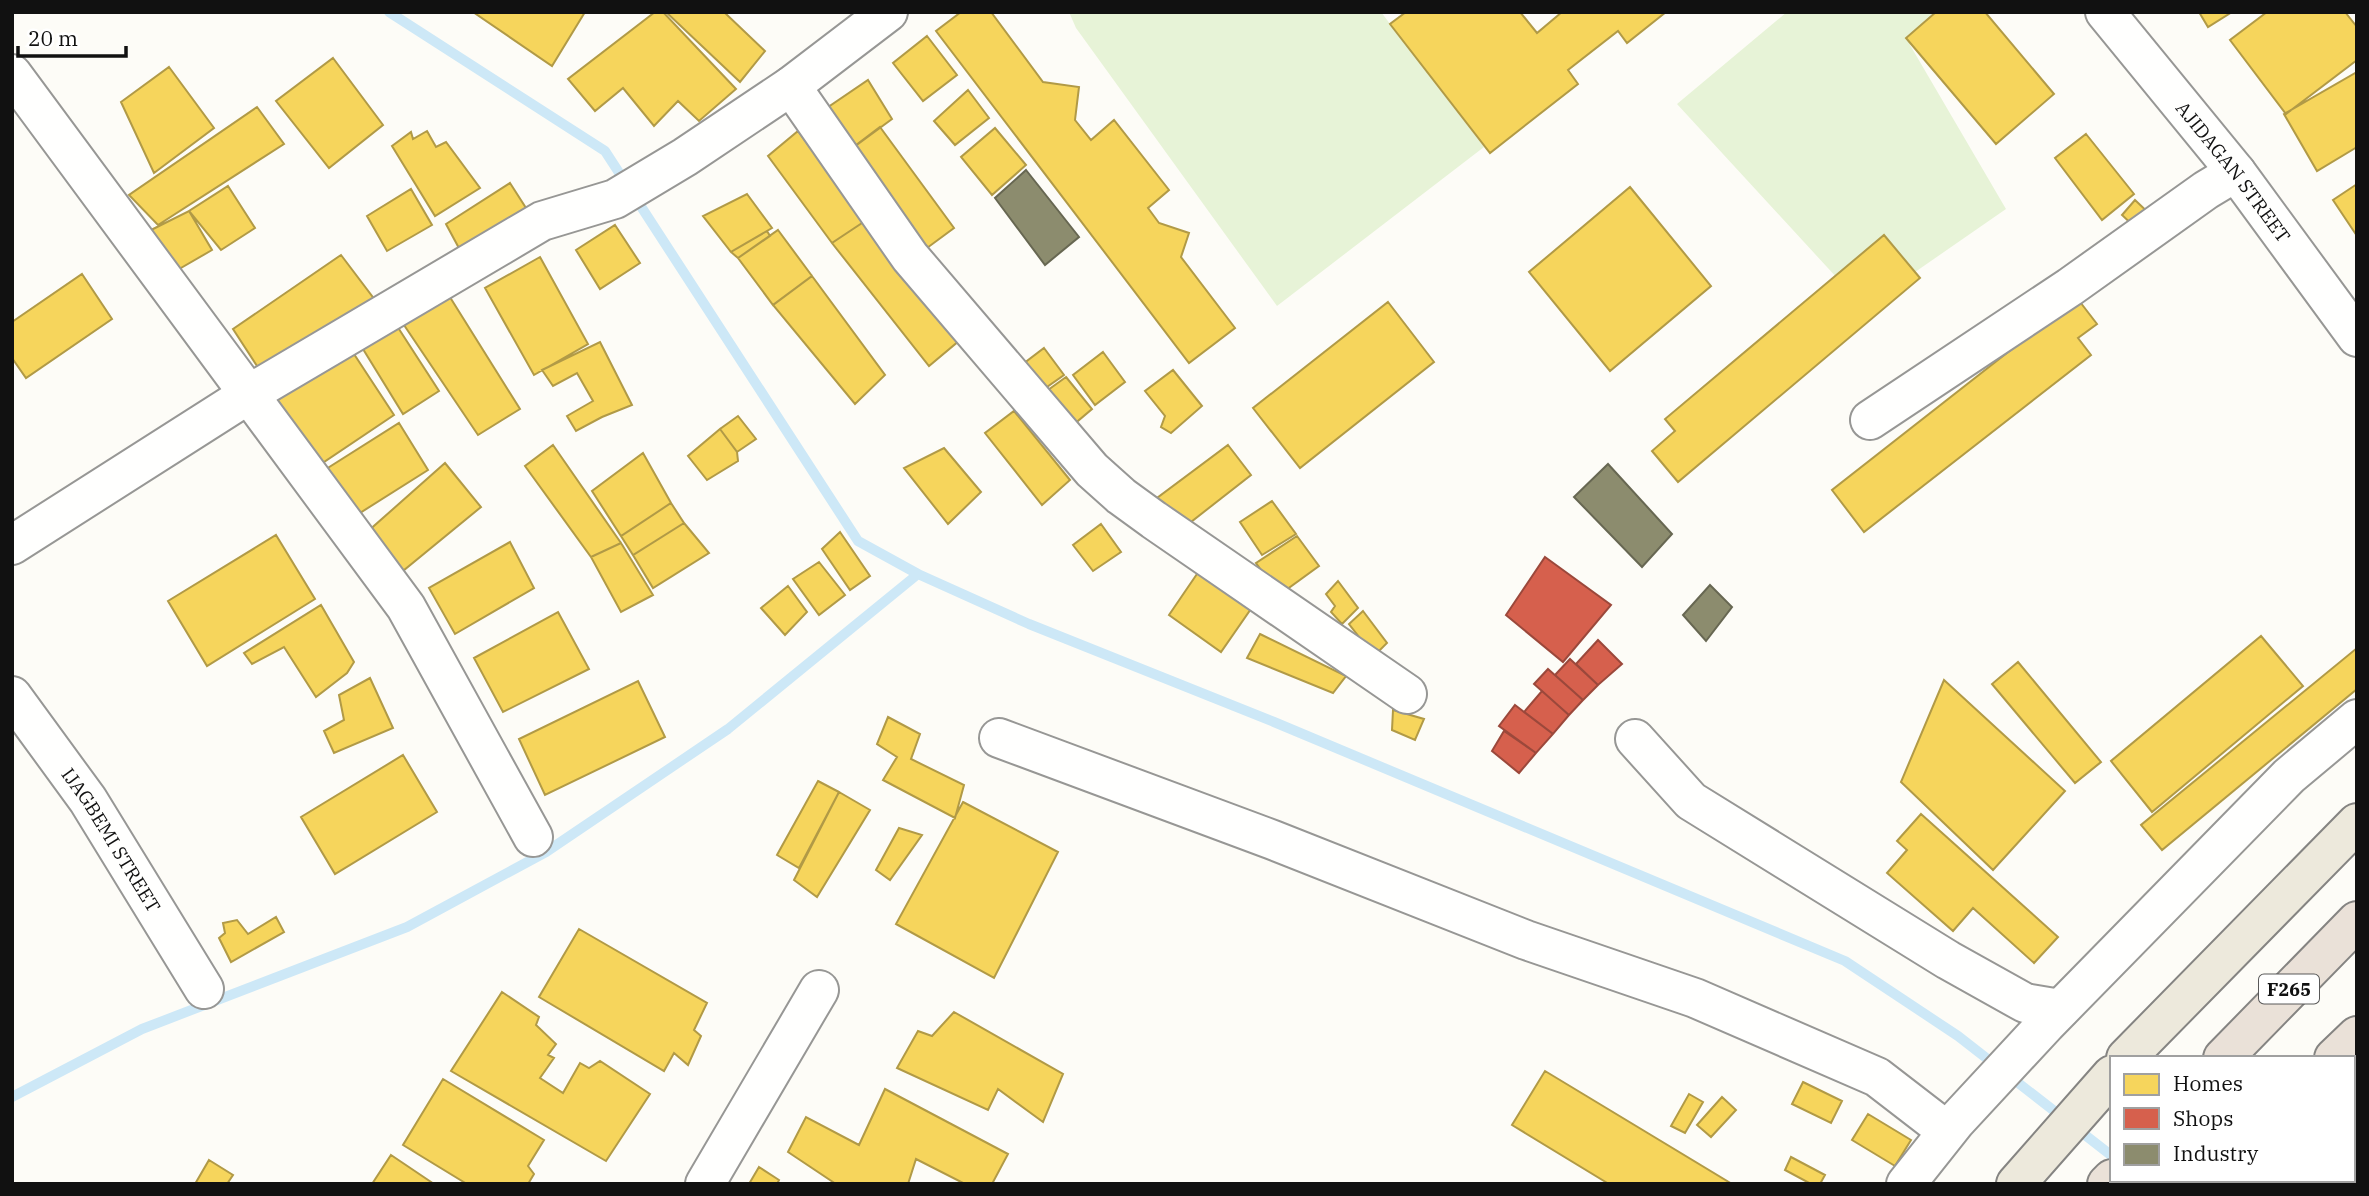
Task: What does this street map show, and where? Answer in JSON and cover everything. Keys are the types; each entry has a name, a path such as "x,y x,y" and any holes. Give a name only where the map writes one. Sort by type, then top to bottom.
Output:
{"highway":[{"name":"F265","path":"2225,1056 2357,921"},
{"path":"2336,1056 2357,1036"}],"main road":[{"path":"2130,1056 2357,823"},
{"path":"2016,1184 2110,1077"}],"street":[{"path":"12,545 249,394 542,221 615,199 685,157 791,86 888,12"},
{"name":"AJIDAGAN STREET","path":"2105,12 2236,172 2357,337"},
{"path":"12,74 406,607 533,837"},
{"path":"791,86 910,257 1092,470 1154,520 1407,694"},
{"path":"1870,420 2236,172"},
{"name":"IJAGBEMI STREET","path":"12,696 88,800 204,989"},
{"path":"1906,1184 1952,1126 2053,1016 2289,776 2357,719"},
{"path":"999,738 1273,840 1526,940 1695,998 1877,1077 1952,1126"},
{"path":"1634,739 1691,801 1948,960 2053,1016"},
{"path":"705,1184 820,990"}],"green space":[{"path":"1069,12 1381,12 1484,147 1277,306 1076,28"},
{"path":"1787,12 1948,12 1910,45 2006,209 1905,279 1838,279 1677,104"}],"building: Homes":[{"path":"473,12 585,12 552,66"},
{"path":"655,12 663,12 736,89 699,121 678,101 654,126 623,88 595,111 568,79"},
{"path":"666,12 724,12 765,51 740,82"},
{"path":"961,12 991,12 1043,82 1079,87 1075,120 1091,140 1114,120 1169,190 1148,208 1159,223 1189,233 1181,257 1235,328 1189,363 936,31"},
{"path":"1406,12 1520,12 1537,33 1562,12 1666,12 1627,43 1618,31 1568,70 1578,84 1490,153 1390,24"},
{"path":"1936,12 1985,12 2054,94 1996,144 1906,38"},
{"path":"2199,12 2232,12 2208,27"},
{"path":"2267,12 2345,12 2357,27 2357,60 2286,114 2230,40"},
{"path":"927,36 957,75 923,101 893,63"},
{"path":"333,58 383,125 329,168 276,101"},
{"path":"169,67 214,128 154,173 121,102"},
{"path":"2357,72 2357,147 2317,171 2284,114"},
{"path":"868,80 892,119 847,152 818,114"},
{"path":"968,90 989,118 955,145 934,121"},
{"path":"257,107 284,144 158,225 129,195"},
{"path":"880,127 954,228 927,248 847,152"},
{"path":"995,128 1026,165 992,195 961,157"},
{"path":"427,131 436,147 446,142 480,188 435,216 392,146 411,132 413,139"},
{"path":"798,131 865,221 832,243 768,156"},
{"path":"2086,134 2134,194 2102,220 2055,158"},
{"path":"510,183 526,208 460,250 446,224"},
{"path":"2357,184 2357,236 2333,200"},
{"path":"228,186 255,228 221,250 189,211"},
{"path":"1630,187 1711,286 1610,371 1529,272"},
{"path":"411,189 432,225 387,251 367,216"},
{"path":"747,194 772,228 731,252 703,216"},
{"path":"2135,200 2153,217 2140,232 2122,215"},
{"path":"189,211 212,250 174,272 149,231"},
{"path":"865,221 960,340 929,366 832,243"},
{"path":"615,225 640,263 600,289 576,250"},
{"path":"778,230 812,276 773,305 738,258"},
{"path":"767,231 770,236 738,258 731,252"},
{"path":"1884,235 1920,278 1678,482 1652,451 1675,431 1665,419"},
{"path":"341,255 375,300 259,369 233,329"},
{"path":"540,257 588,344 534,375 485,288"},
{"path":"82,274 112,319 26,378 12,358 12,322"},
{"path":"812,276 885,375 855,404 773,305"},
{"path":"448,294 520,409 478,435 404,325"},
{"path":"2077,298 2097,324 2078,338 2091,355 1864,532 1832,490"},
{"path":"1388,302 1434,362 1300,468 1253,408"},
{"path":"397,326 439,391 403,414 363,349"},
{"path":"600,342 632,405 576,431 567,416 593,401 577,373 553,386 542,370"},
{"path":"1044,348 1064,375 1034,396 1015,370"},
{"path":"352,351 394,415 315,468 273,403"},
{"path":"1103,352 1125,382 1095,405 1073,375"},
{"path":"1173,370 1202,406 1171,433 1161,427 1165,416 1145,391"},
{"path":"1066,377 1092,409 1066,431 1037,398"},
{"path":"1014,411 1070,480 1042,505 985,433"},
{"path":"738,416 756,439 737,452 720,429"},
{"path":"399,423 428,470 352,518 323,471"},
{"path":"720,429 737,452 738,461 707,480 688,456"},
{"path":"553,445 621,543 591,557 525,466"},
{"path":"1228,445 1251,475 1182,529 1157,498"},
{"path":"944,448 981,492 948,524 904,468"},
{"path":"643,453 671,503 621,536 592,491"},
{"path":"445,463 481,507 398,575 366,533"},
{"path":"1272,501 1296,534 1262,555 1240,522"},
{"path":"671,503 684,523 633,555 621,536"},
{"path":"684,523 709,553 653,588 633,555"},
{"path":"1101,524 1121,552 1093,571 1073,545"},
{"path":"840,532 870,576 850,590 822,549"},
{"path":"276,535 315,599 207,666 168,601"},
{"path":"1297,536 1319,566 1279,595 1256,563"},
{"path":"510,542 534,588 455,634 429,588"},
{"path":"621,543 653,595 621,612 591,557"},
{"path":"819,562 845,595 819,615 793,579"},
{"path":"1199,571 1255,603 1221,652 1169,615"},
{"path":"1338,581 1358,608 1342,624 1331,612 1335,606 1326,594"},
{"path":"788,586 807,612 785,635 761,608"},
{"path":"321,605 354,662 347,673 316,697 284,647 252,664 244,653"},
{"path":"1363,611 1387,643 1374,656 1349,624"},
{"path":"558,612 589,669 503,712 474,658"},
{"path":"1260,634 1346,676 1333,693 1247,658"},
{"path":"2261,636 2303,686 2152,812 2111,761"},
{"path":"2357,648 2357,689 2162,850 2141,825"},
{"path":"2018,662 2101,762 2075,783 1992,684"},
{"path":"370,678 393,728 334,753 324,731 344,720 339,695"},
{"path":"1944,680 2065,791 1993,870 1901,782"},
{"path":"638,681 665,737 545,795 519,739"},
{"path":"1393,710 1424,719 1415,740 1392,730"},
{"path":"888,717 920,734 911,759 964,785 955,818 883,780 897,757 877,744"},
{"path":"403,755 437,812 335,874 301,817"},
{"path":"818,781 839,792 799,868 777,855"},
{"path":"839,792 870,810 817,897 794,880"},
{"path":"963,802 1058,852 994,978 896,924"},
{"path":"1921,814 2058,937 2034,963 1973,908 1953,931 1887,873 1907,850 1897,841"},
{"path":"899,828 922,835 890,880 876,870"},
{"path":"276,917 284,932 231,962 219,938 225,933 223,923 237,920 248,934"},
{"path":"579,929 707,1003 694,1030 701,1036 688,1065 674,1053 664,1071 539,997"},
{"path":"502,992 539,1017 536,1025 556,1044 548,1055 554,1058 540,1078 563,1093 580,1063 589,1068 600,1061 650,1094 606,1161 451,1071"},
{"path":"954,1012 1063,1074 1043,1122 998,1089 988,1110 897,1068 918,1031 932,1036"},
{"path":"1545,1071 1732,1184 1609,1184 1512,1125"},
{"path":"443,1079 544,1140 528,1166 534,1174 528,1184 467,1184 403,1145"},
{"path":"1803,1082 1842,1101 1831,1123 1792,1104"},
{"path":"885,1089 1008,1154 992,1184 965,1184 916,1159 908,1184 836,1184 788,1152 806,1117 859,1145"},
{"path":"1689,1094 1703,1102 1685,1133 1671,1126"},
{"path":"1722,1097 1736,1110 1711,1137 1697,1125"},
{"path":"1868,1114 1911,1140 1895,1166 1852,1140"},
{"path":"391,1155 434,1184 372,1184"},
{"path":"1791,1157 1825,1175 1820,1184 1811,1184 1785,1170"},
{"path":"209,1160 233,1175 227,1184 195,1184"},
{"path":"759,1167 779,1180 777,1184 749,1184"}],"building: Shops":[{"path":"1545,557 1611,605 1563,662 1506,615"},
{"path":"1598,640 1622,664 1598,685 1576,664"},
{"path":"1570,659 1598,685 1583,700 1555,675"},
{"path":"1548,669 1583,700 1569,715 1534,684"},
{"path":"1542,691 1569,715 1553,734 1524,712"},
{"path":"1515,705 1553,734 1536,753 1499,726"},
{"path":"1504,731 1536,753 1519,773 1492,751"}],"building: Industry":[{"path":"1026,170 1079,237 1045,265 995,198"},
{"path":"1608,464 1672,534 1642,567 1574,497"},
{"path":"1710,585 1732,607 1706,641 1683,615"}],"waterway":[{"path":"389,12 605,151 858,541 918,574"},
{"path":"12,1097 142,1029 407,927 546,852 728,729 918,574 1029,624 1274,722 1845,961 1958,1036 2110,1154"}]}
